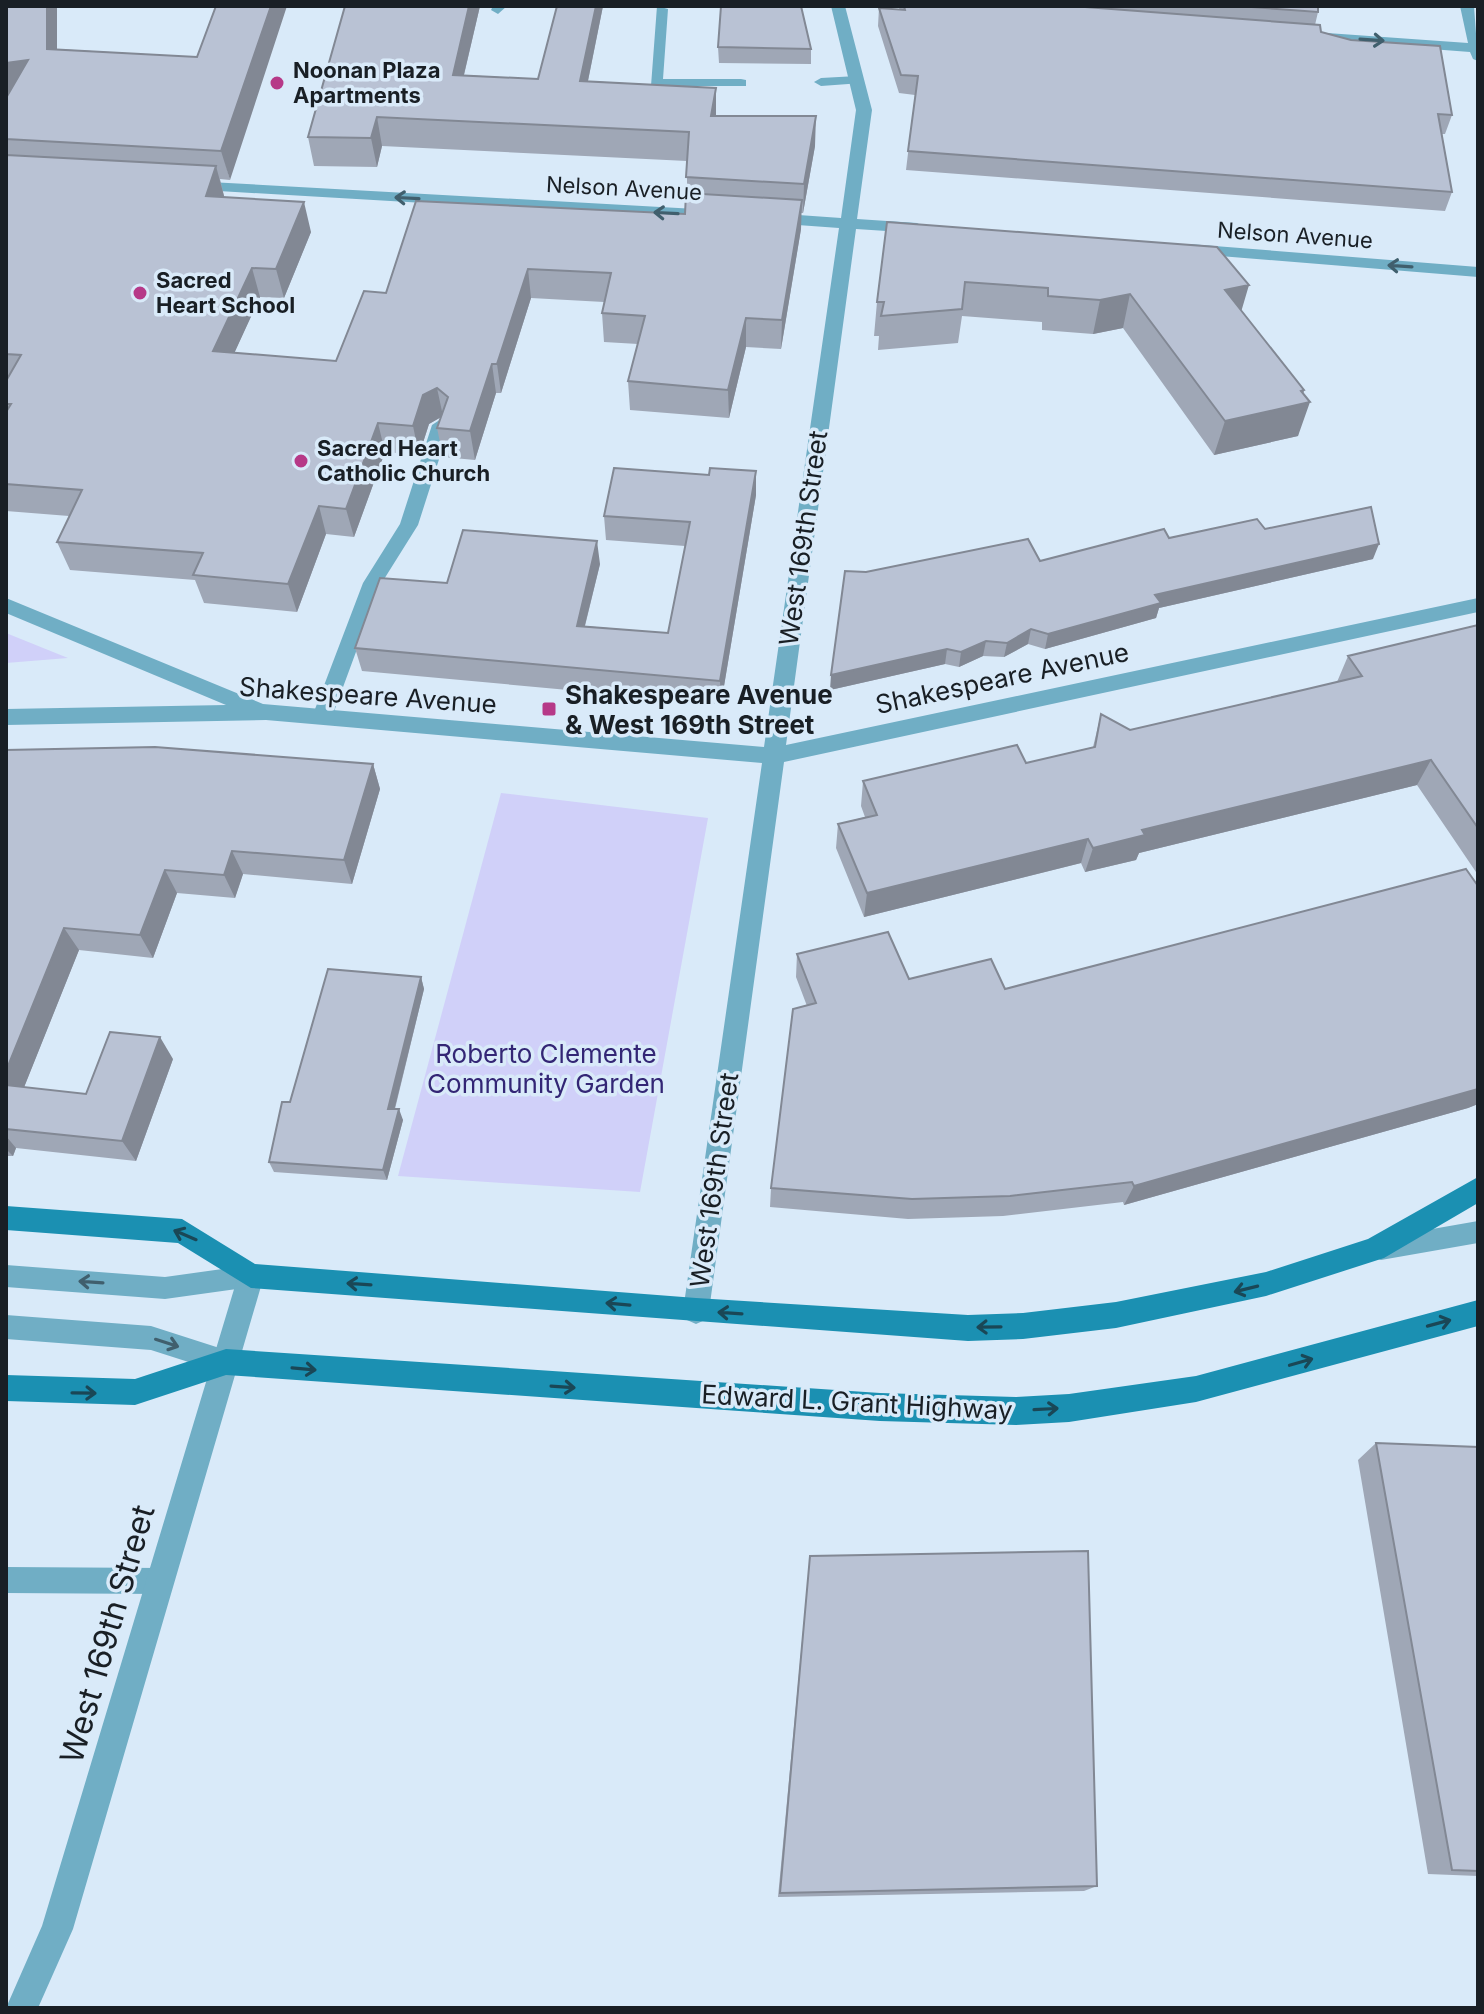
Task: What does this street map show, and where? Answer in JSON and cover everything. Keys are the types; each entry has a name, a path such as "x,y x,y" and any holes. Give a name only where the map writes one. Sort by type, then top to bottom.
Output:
{"main road":[{"path":"6,1218 182,1231 251,1276 696,1311 968,1328 1023,1326 1116,1315 1216,1296 1375,1249 1478,1189"},
{"name":"Edward L. Grant Highway","path":"6,1388 135,1392 226,1362 880,1407 1016,1411 1069,1408 1196,1389 1478,1313"}],"street":[{"name":"West 169th Street","path":"696,1311 864,110 838,6"},
{"path":"1301,35 1477,51 1467,6"},
{"name":"Nelson Avenue","path":"179,185 928,229"},
{"name":"Nelson Avenue","path":"1178,248 1478,272"},
{"path":"6,605 266,712"},
{"name":"Shakespeare Avenue","path":"6,717 266,712 773,756 1478,605"},
{"name":"West 169th Street","path":"21,2008 57,1929 251,1276"}],"lane":[{"path":"661,9 656,83 741,83"},
{"path":"821,82 857,80"},
{"path":"322,717 372,583 409,525 441,425"},
{"path":"1375,1249 1478,1232"},
{"path":"6,1276 165,1288 251,1276"},
{"name":"Edward L. Grant Highway","path":"6,1327 151,1338 226,1362"},
{"path":"6,1580 161,1581"}],"green space":[{"path":"6,633 68,658 6,663"},
{"name":"Roberto Clemente Community Garden","path":"501,793 708,818 640,1192 398,1176"}],"building":[{"path":"6,6 47,6 47,49 197,57 216,6 271,6 221,151 6,139 6,98 28,60 6,63"},
{"path":"345,6 469,6 453,75 538,79 557,6 596,6 580,81 716,88 711,116 816,116 804,184 686,177 689,132 377,117 371,138 308,137"},
{"path":"721,6 801,6 811,49 718,47"},
{"path":"904,6 1072,6 1320,25 1321,32 1351,40 1440,46 1452,115 1438,114 1452,192 908,151 918,76 901,75 879,8 905,10"},
{"path":"1238,6 1318,6 1318,12"},
{"path":"6,155 216,166 206,196 304,202 276,269 252,268 213,351 336,361 364,291 386,293 416,201 685,214 686,193 802,200 782,320 746,318 728,390 628,381 645,316 602,313 611,273 528,269 497,364 492,364 470,431 437,428 448,397 437,388 423,395 413,426 378,423 346,509 319,506 288,584 193,575 203,553 57,542 82,490 6,484 6,412 11,404 6,404 6,381 21,355 6,354"},
{"path":"887,222 1217,247 1249,285 1225,290 1304,390 1301,391 1310,402 1225,421 1130,294 1100,300 1048,296 1048,288 965,282 962,309 881,316 884,302 877,302"},
{"path":"614,468 709,475 710,468 756,471 720,681 355,648 380,578 447,583 463,530 597,541 577,626 668,633 690,522 604,516"},
{"path":"1371,507 1379,544 1155,595 1161,603 1048,634 1031,629 1007,643 986,641 961,652 947,649 831,675 845,571 866,572 1028,539 1040,561 1164,529 1169,538 1257,519 1265,529"},
{"path":"1478,625 1478,828 1431,760 1142,830 1145,835 1093,848 1088,839 867,893 838,824 877,815 863,781 1017,745 1026,763 1095,747 1101,714 1130,730 1303,690 1362,676 1348,656"},
{"path":"155,747 373,764 344,860 232,851 224,875 165,870 140,935 64,928 6,1071 6,750"},
{"path":"1466,869 1478,886 1478,1089 1134,1186 1132,1182 1010,1196 912,1199 771,1188 793,1009 816,1003 797,954 888,932 909,979 991,959 1005,989"},
{"path":"328,969 421,977 388,1109 399,1109 383,1170 269,1162 282,1102 290,1102"},
{"path":"110,1032 160,1037 122,1141 6,1129 6,1085 86,1094"},
{"path":"1376,1443 1478,1447 1478,1871 1452,1870"},
{"path":"1088,1551 1097,1886 780,1893 810,1556"}],"place":[{"name":"Noonan Plaza Apartments","path":"277,83"},
{"name":"Sacred Heart School","path":"140,293"},
{"name":"Sacred Heart Catholic Church","path":"301,461"},
{"name":"Shakespeare Avenue & West 169th Street","path":"549,709"}]}
